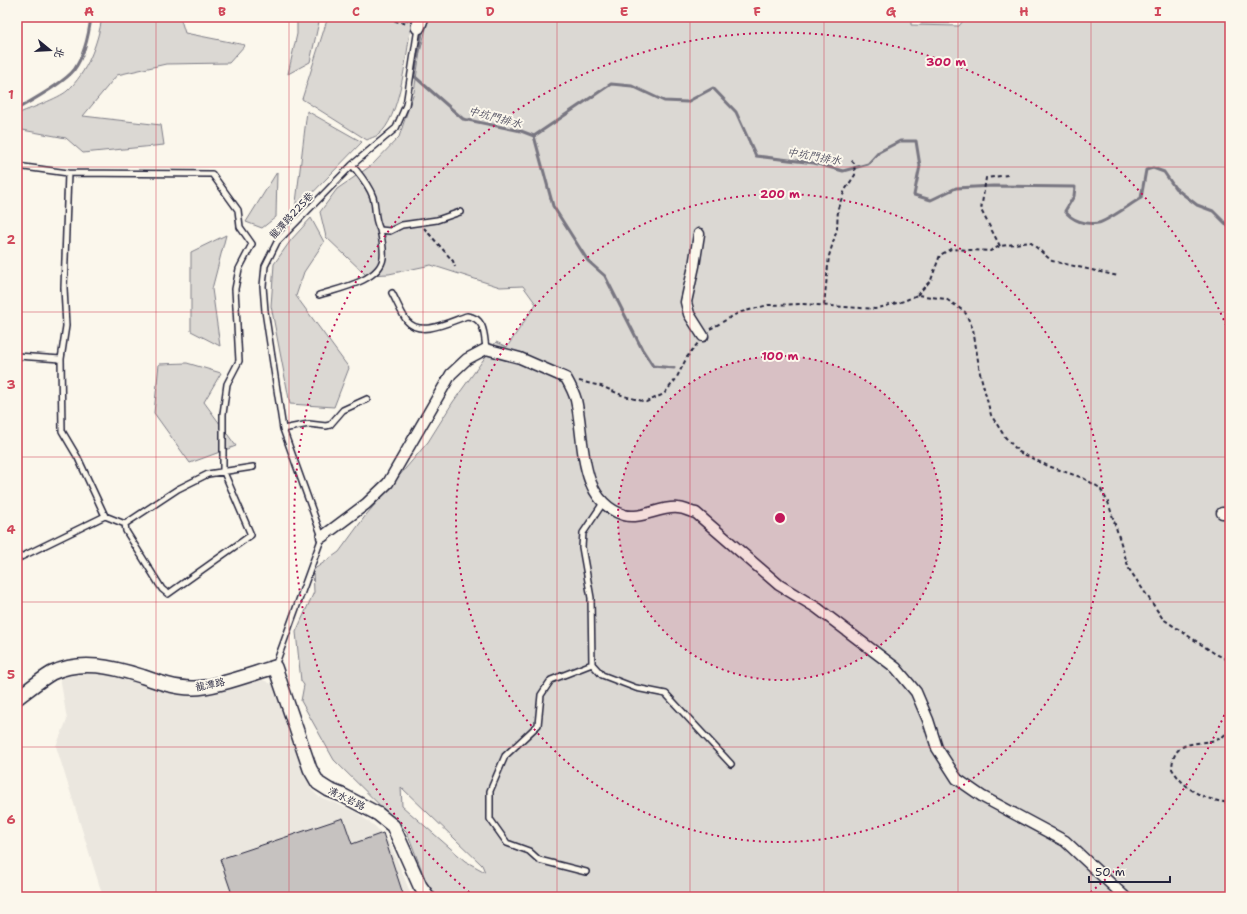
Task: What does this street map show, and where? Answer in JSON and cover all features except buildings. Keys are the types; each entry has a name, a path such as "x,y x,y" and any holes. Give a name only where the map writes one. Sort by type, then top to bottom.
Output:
{"street":[{"path":"699,234 686,302 689,314 703,336"},
{"path":"322,537 366,504 388,483 451,374 467,359 486,349 520,358 566,378 576,399 581,432 582,457 594,489 603,503 625,515 643,514 678,508 696,513 779,585 817,608 896,668 916,692 928,720 937,748 957,779 983,798 1065,841 1125,897"},
{"name":"龍潭路","path":"17,698 52,674 71,667 97,665 114,667 169,686 193,689 275,667"},
{"name":"清水岩路","path":"275,667 310,769 318,782 329,790 342,795 378,814 393,826 420,886 428,897"}],"lane":[{"name":"龍潭路225巷","path":"322,537 283,428 265,311 263,286 265,266 277,242 352,165 396,128 406,105 420,22"},
{"path":"319,295 371,277 383,259 380,230 375,219 373,197 365,181 352,165"},
{"path":"17,166 68,172 212,174 238,210 240,227 252,244 239,269 235,289 239,361 227,384 223,414 223,470 251,535 168,594 162,589 126,531 125,524"},
{"path":"68,172 64,288 66,326 61,359 62,431 78,458 105,516 125,524"},
{"path":"380,230 390,231 402,225 437,220 460,212"},
{"path":"392,293 407,321 419,327 431,328 467,316 473,316 483,327 486,349"},
{"path":"17,356 61,359"},
{"path":"283,428 309,424 330,425 343,410 367,399"},
{"path":"125,524 178,489 208,474 223,470 253,467"},
{"path":"603,503 583,533 582,547 591,598 592,664 602,675 636,688 666,694 731,764"},
{"path":"17,559 105,516"},
{"path":"275,667 322,537"},
{"path":"586,872 539,860 529,850 507,843 490,819 490,791 505,756 538,725 541,695 551,680 592,664"}],"path":[{"path":"382,17 420,22"},
{"path":"824,305 829,256 837,229 838,208 845,190 855,175 854,163 851,160"},
{"path":"1000,246 981,210 986,178 1008,175"},
{"path":"421,222 426,231 453,261 455,267"},
{"path":"566,378 601,386 624,396 646,402 664,394 676,379 688,357 712,326 738,313 768,305 824,305 875,309 904,301 917,295 931,280 940,255 951,248 990,251 1000,246 1030,242 1052,261 1118,276"},
{"path":"917,295 946,299 965,312 973,329 980,374 991,415 1004,437 1019,452 1048,466 1083,478 1100,488 1110,508 1129,569 1163,619 1214,653 1230,661"},
{"path":"1230,729 1222,737 1186,745 1178,749 1172,759 1172,769 1187,789 1216,801 1230,803"}],"shaded area":[{"path":"102,17 180,17 185,33 245,45 229,63 166,64 117,75 83,116 161,125 164,145 83,153 66,138 17,129 17,114 63,94 74,84 86,67 98,37"},
{"path":"297,17 320,17 310,62 288,74 297,34"},
{"path":"328,17 415,17 411,25 405,67 392,115 386,127 378,135 367,140 302,99"},
{"path":"429,17 467,17 470,21 478,17 911,17 911,25 959,26 966,17 1230,17 1230,897 432,897 407,832 334,760 301,701 304,685 301,681 296,632 314,592 313,570 339,552 366,515 428,442 453,402 496,342 507,347 536,304 523,286 500,287 431,265 389,274 366,275 326,237 320,212 337,189 372,165 399,137 414,92 420,52","holes":["401,787 482,865 485,872 465,861 402,806"]},
{"path":"307,111 362,142 295,211"},
{"path":"277,172 276,217 262,228 246,222"},
{"path":"311,218 324,242 304,272 296,296 349,368 334,407 290,404 271,306 274,264 291,240"},
{"path":"226,235 212,289 220,346 191,331 191,252"},
{"path":"187,363 221,373 204,402 236,446 190,463 154,413 159,364"},
{"path":"84,670 190,694 261,679 276,686 286,706 311,789 318,796 356,812 376,827 391,845 412,897 103,897 56,746 67,720 60,676"}],"waterway":[{"name":"中坑門排水","path":"17,109 39,97 74,70 83,51 91,17"},
{"name":"中坑門排水","path":"398,17 416,22"},
{"name":"中坑門排水","path":"423,28 414,76 463,119 521,131 534,136 611,84 632,86 664,101 687,102 713,88 736,112 756,156 814,163 843,171 868,164 879,152 900,141 916,141 920,166 914,195 931,200 956,188 993,186 1075,187 1074,196 1065,211 1075,220 1089,223 1102,222 1141,198 1146,170 1153,168 1164,172 1175,188 1197,205 1213,211 1230,228"},
{"path":"534,136 553,206 588,261 605,276 642,349 653,366 674,368"}]}
